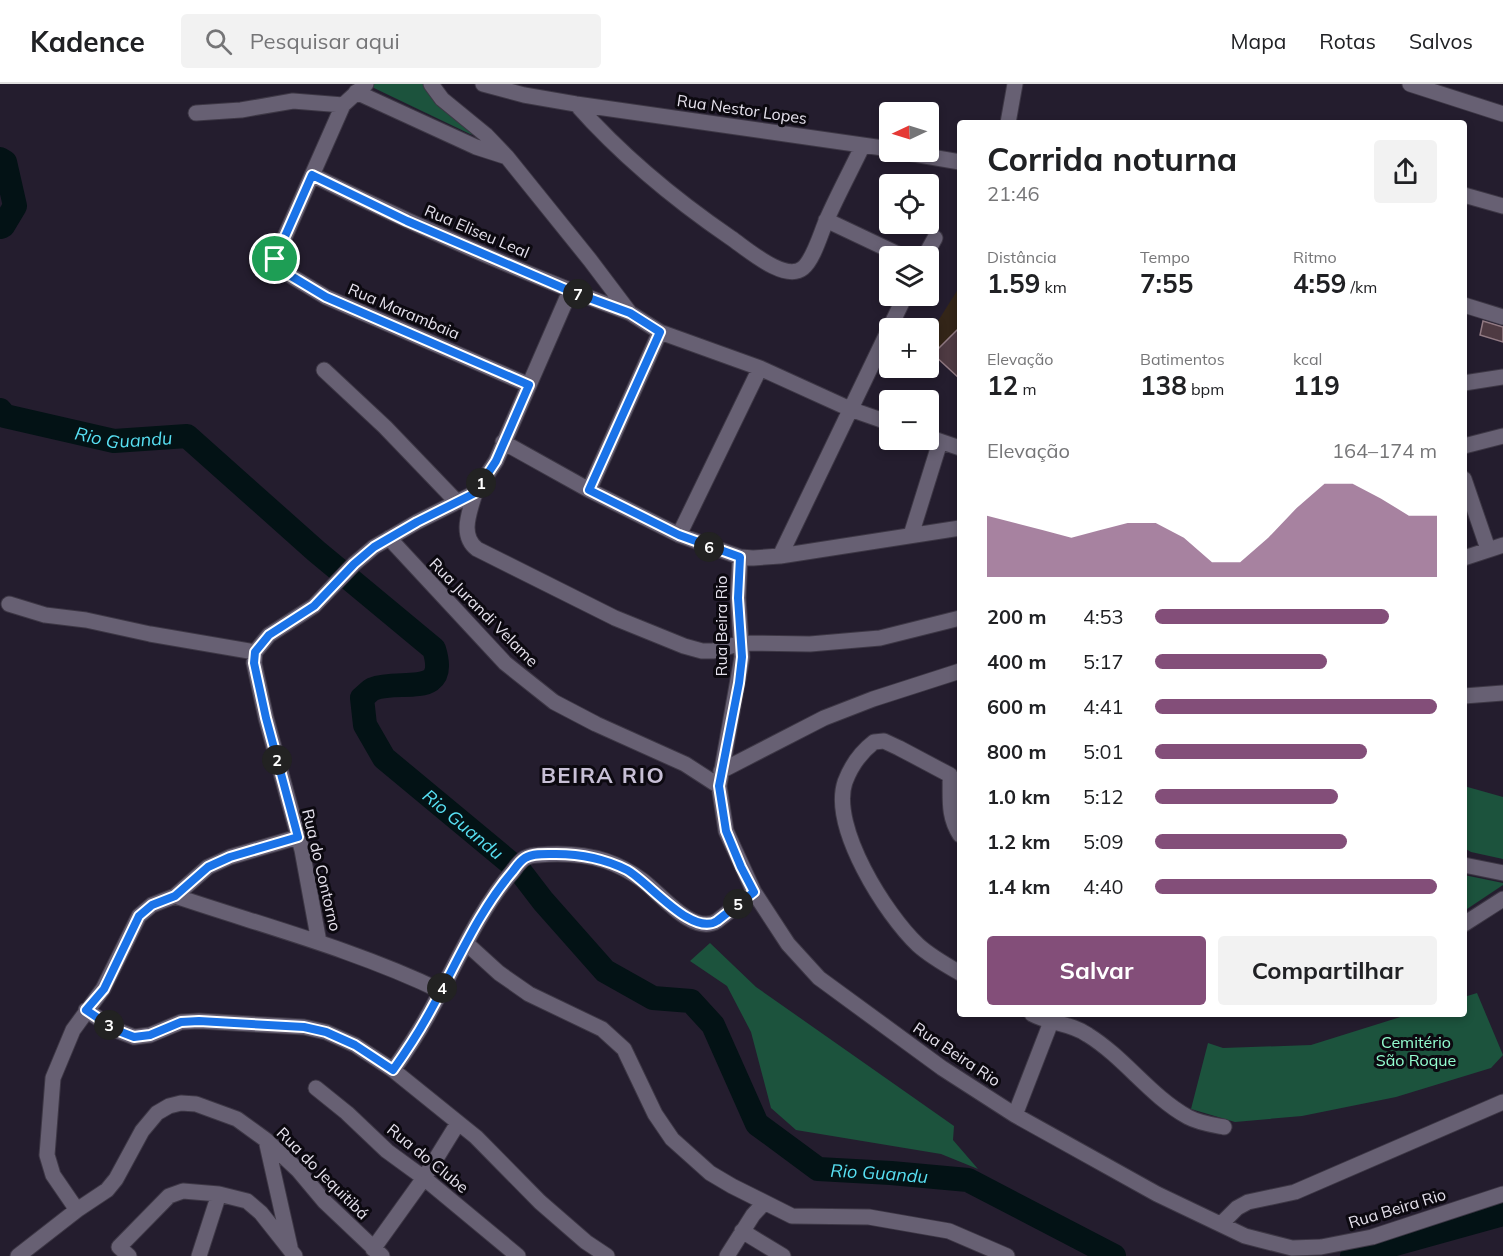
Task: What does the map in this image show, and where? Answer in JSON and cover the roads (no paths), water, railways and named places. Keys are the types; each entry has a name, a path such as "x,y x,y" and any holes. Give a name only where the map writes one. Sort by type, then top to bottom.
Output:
{"street":[{"path":"431,84 442,99 486,135 507,157 630,313 660,332 760,368 850,409 879,419"},
{"name":"Rua Nestor Lopes","path":"483,84 524,95 576,104 879,147"},
{"path":"1009,120 1015,84"},
{"path":"1410,84 1503,114"},
{"path":"312,175 343,105 361,88 476,147 507,157"},
{"path":"196,113 241,110 293,101 343,105"},
{"path":"576,104 598,130 685,206 767,264 786,271 795,272 803,268 810,258 863,145"},
{"path":"939,158 957,161"},
{"name":"Rua Marambaia","path":"312,175 275,259 276,267 326,297 529,385"},
{"name":"Rua Eliseu Leal","path":"312,175 407,221 570,291 630,313"},
{"path":"1467,196 1503,206"},
{"path":"826,220 882,246"},
{"path":"931,246 935,238"},
{"path":"570,291 496,461 475,493 468,519 467,532 471,545 484,554 615,618 702,651 713,651 742,643 810,644 880,638 957,619"},
{"path":"780,556 900,306"},
{"path":"1467,306 1503,317"},
{"path":"589,490 660,332"},
{"path":"679,535 760,368"},
{"path":"324,370 385,427 457,502"},
{"path":"1467,383 1503,377"},
{"path":"1467,445 1503,436"},
{"path":"939,441 957,446"},
{"path":"503,442 589,490 679,535 740,557 780,556 957,528"},
{"path":"911,535 931,450"},
{"path":"1467,488 1488,549"},
{"path":"9,604 45,615 86,620 150,634 255,652 269,635 314,606 354,564 374,547 475,493"},
{"name":"Rua Jurandi Velame","path":"389,538 505,663 554,702 596,724 720,779"},
{"path":"1467,557 1503,545"},
{"name":"Rua Beira Rio","path":"740,557 738,598 742,643 739,683 720,779 726,831 754,892 788,944 819,978 942,1068 1015,1115 1156,1194 1245,1236 1292,1248 1321,1246 1372,1237 1503,1194"},
{"name":"Rua do Contorno","path":"255,652 254,663 266,718 298,837 319,942 407,974 441,991"},
{"path":"720,779 824,718 873,699 957,672"},
{"path":"1467,696 1503,693"},
{"path":"957,830 949,811 955,771 884,741 874,742 856,761 844,784 844,818 864,872 883,904 918,945 957,971"},
{"path":"77,1210 53,1175 47,1155 53,1078 73,1030 104,989 139,916 152,905 175,896 208,867 230,857 298,837"},
{"path":"393,1070 427,1017 466,943 502,884 524,859 534,855 556,854 577,855 606,861 643,881 682,915 702,925 710,925 717,921 754,892"},
{"path":"1467,866 1503,873"},
{"path":"175,896 319,942"},
{"path":"1467,922 1503,899"},
{"path":"466,943 499,974 529,994 612,1035 624,1049 655,1114 672,1138 710,1173 792,1216 869,1217 949,1231 1007,1256"},
{"path":"86,1010 116,1030 134,1037 150,1035 181,1022 199,1021 304,1027 326,1032 355,1045 393,1070 476,1137 540,1202 586,1242 607,1256"},
{"path":"1039,1017 1051,1022 1071,1025 1107,1047 1156,1094 1190,1118 1224,1127"},
{"path":"1015,1115 1051,1022"},
{"name":"Rua do Clube","path":"316,1088 347,1113 387,1151 424,1178 518,1256"},
{"path":"1221,1224 1237,1208 1248,1202 1294,1192 1503,1102"},
{"name":"Rua do Jequitibá","path":"18,1256 77,1210 107,1190 116,1179 142,1131 157,1113 169,1106 196,1104 237,1119 266,1140 298,1170 324,1201 378,1252"},
{"path":"378,1252 458,1123"},
{"path":"266,1140 293,1253"},
{"path":"129,1256 119,1247 156,1212 169,1196 183,1191 219,1194 247,1201 261,1212 293,1253"},
{"path":"199,1256 219,1194"},
{"path":"727,1256 742,1231 764,1203"},
{"path":"742,1231 783,1256"}],"waterway":[{"name":"Rio Guandu","path":"0,159 5,162 15,206 3,226 0,227"},
{"name":"Rio Guandu","path":"0,410 5,416 114,441 187,436 316,551 434,649 437,665 435,675 429,681 420,684 384,686 373,689 362,698 365,725 384,758 520,871 543,901 605,971 653,998 691,1001 713,1025 757,1124 818,1169 968,1180 1114,1256"},
{"name":"Rio Guandu","path":"1352,1256 1503,1214"}],"district":[{"name":"BEIRA RIO","path":"603,775"}],"park label":[{"name":"Cemitério São Roque","path":"1416,1051"}]}
